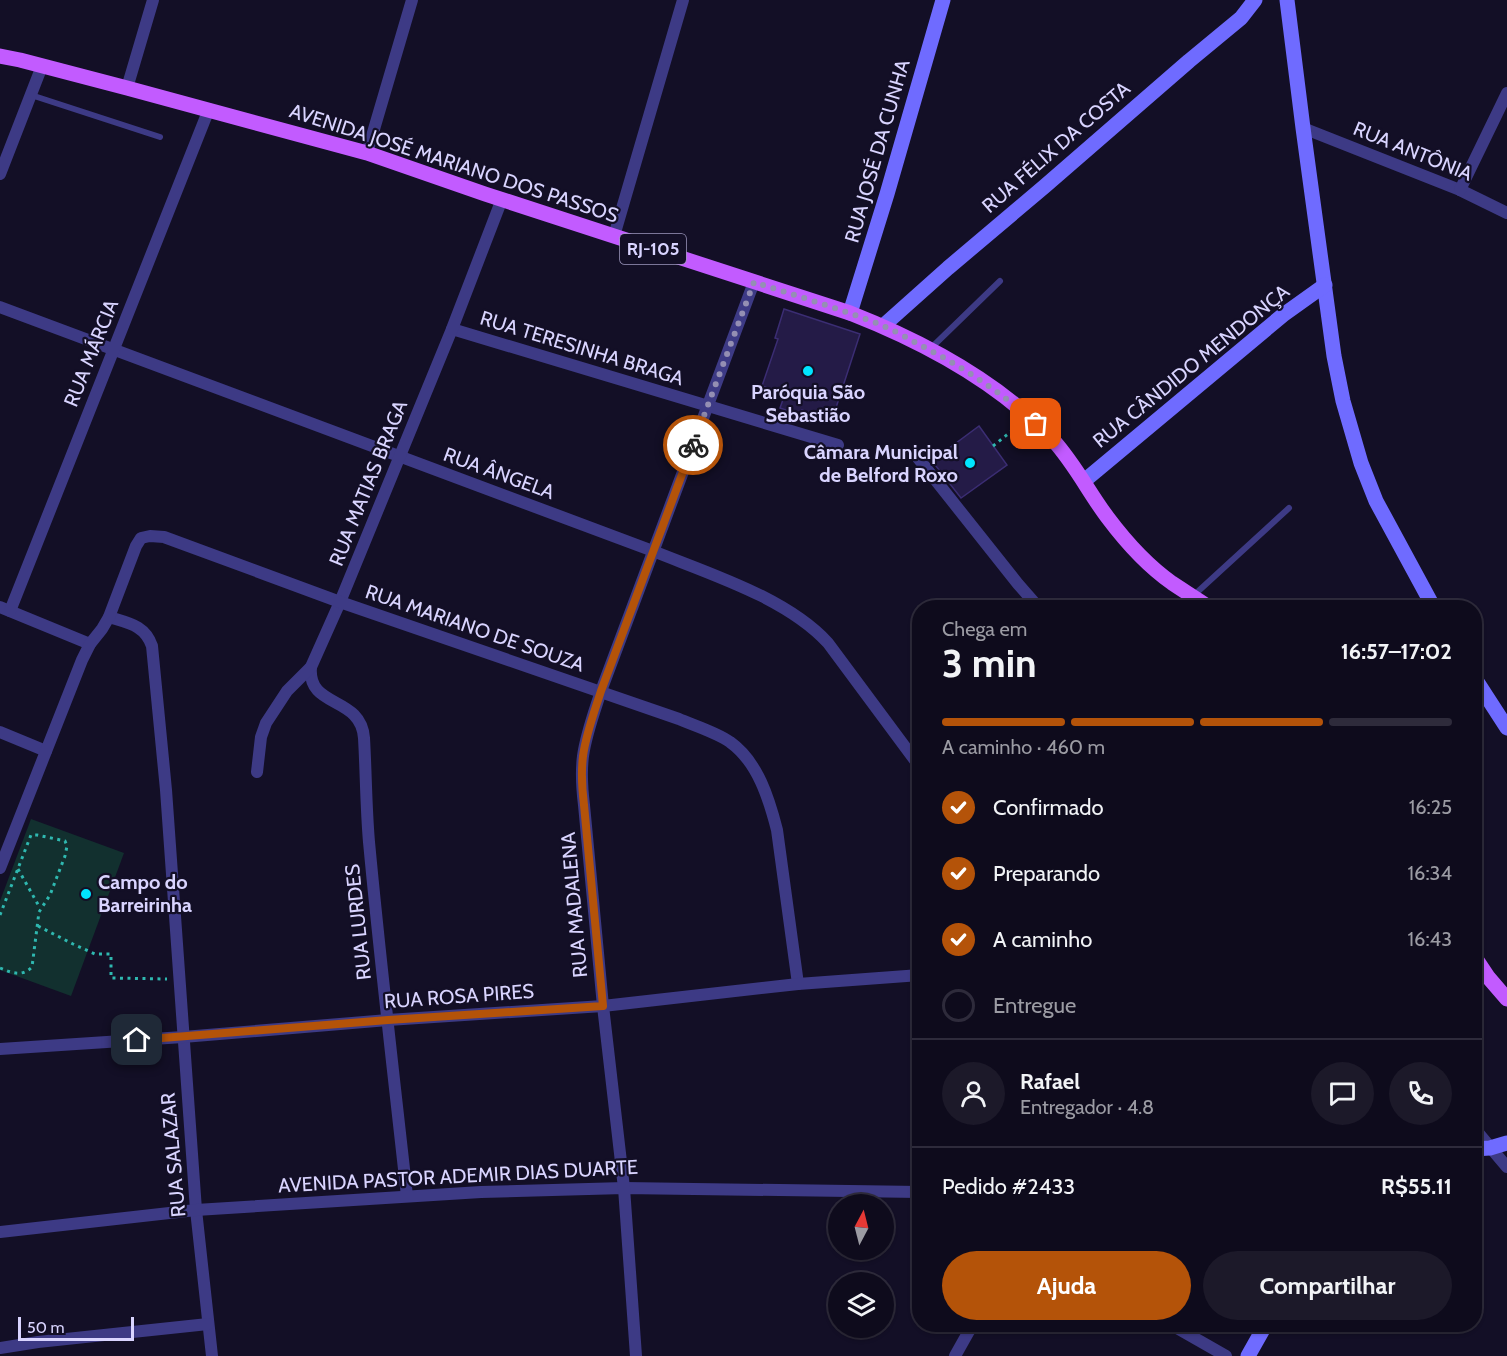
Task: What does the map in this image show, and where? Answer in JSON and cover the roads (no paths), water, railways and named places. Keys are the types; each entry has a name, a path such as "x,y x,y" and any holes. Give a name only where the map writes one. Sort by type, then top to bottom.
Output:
{"main road":[{"name":"AVENIDA JOSÉ MARIANO DOS PASSOS","path":"0,56 367,153 850,313 883,326 984,382 1020,408 1054,441 1109,518 1139,554 1171,582 1199,600"},
{"path":"1482,968 1507,999"}],"street":[{"path":"127,88 153,0"},
{"path":"367,153 412,0"},
{"path":"614,236 683,0"},
{"name":"RUA JOSÉ DA CUNHA","path":"850,313 943,0"},
{"name":"RUA FÉLIX DA COSTA","path":"883,326 1241,18 1256,0"},
{"path":"1287,0 1324,285 1343,401 1361,463 1376,501 1430,600"},
{"path":"0,174 42,66"},
{"path":"1460,190 1507,93"},
{"name":"RUA MÁRCIA","path":"5,609 113,350 209,110"},
{"name":"RUA ANTÔNIA","path":"1303,128 1460,190 1507,213"},
{"name":"RUA MATIAS BRAGA","path":"257,772 261,737 266,723 287,691 311,667 453,329 502,199"},
{"name":"RUA MADALENA","path":"636,1356 624,1188 603,1006 582,782 583,757 585,742 601,691 754,282"},
{"name":"RUA CÂNDIDO MENDONÇA","path":"1084,481 1284,315 1324,285"},
{"name":"RUA ÂNGELA","path":"0,307 653,551 744,588 808,624 828,643 912,756"},
{"name":"RUA TERESINHA BRAGA","path":"453,329 838,445"},
{"path":"918,458 1032,600"},
{"name":"RUA MARIANO DE SOUZA","path":"109,617 141,538 164,537 340,602 679,719 729,741 745,756 759,777 771,807 777,830 798,984"},
{"path":"1189,600 1193,596"},
{"path":"5,609 90,645"},
{"path":"0,868 2,854 74,679 90,645 109,617"},
{"name":"RUA SALAZAR","path":"109,617 140,628 146,633 152,645 166,790 196,1210 212,1356"},
{"name":"RUA LURDES","path":"311,667 312,684 322,694 357,717 364,735 369,841 407,1196"},
{"path":"1482,689 1507,728"},
{"path":"0,732 46,751"},
{"name":"RUA ROSA PIRES","path":"0,1049 603,1006 798,984 912,976"},
{"path":"1482,1137 1507,1167"},
{"path":"1482,1149 1507,1143"},
{"name":"AVENIDA PASTOR ADEMIR DIAS DUARTE","path":"0,1232 196,1210 481,1192 624,1188 912,1192"},
{"path":"0,1348 208,1324"},
{"path":"955,1356 968,1332"},
{"path":"1184,1332 1226,1356"},
{"path":"1248,1356 1262,1332"}],"lane":[{"path":"30,95 159,137"},
{"path":"929,350 1000,281"},
{"path":"1193,596 1289,508"}],"place":[{"name":"Paróquia São Sebastião","path":"808,371"},
{"name":"Câmara Municipal de Belford Roxo","path":"970,463"},
{"name":"Campo do Barreirinha","path":"86,894"}]}
